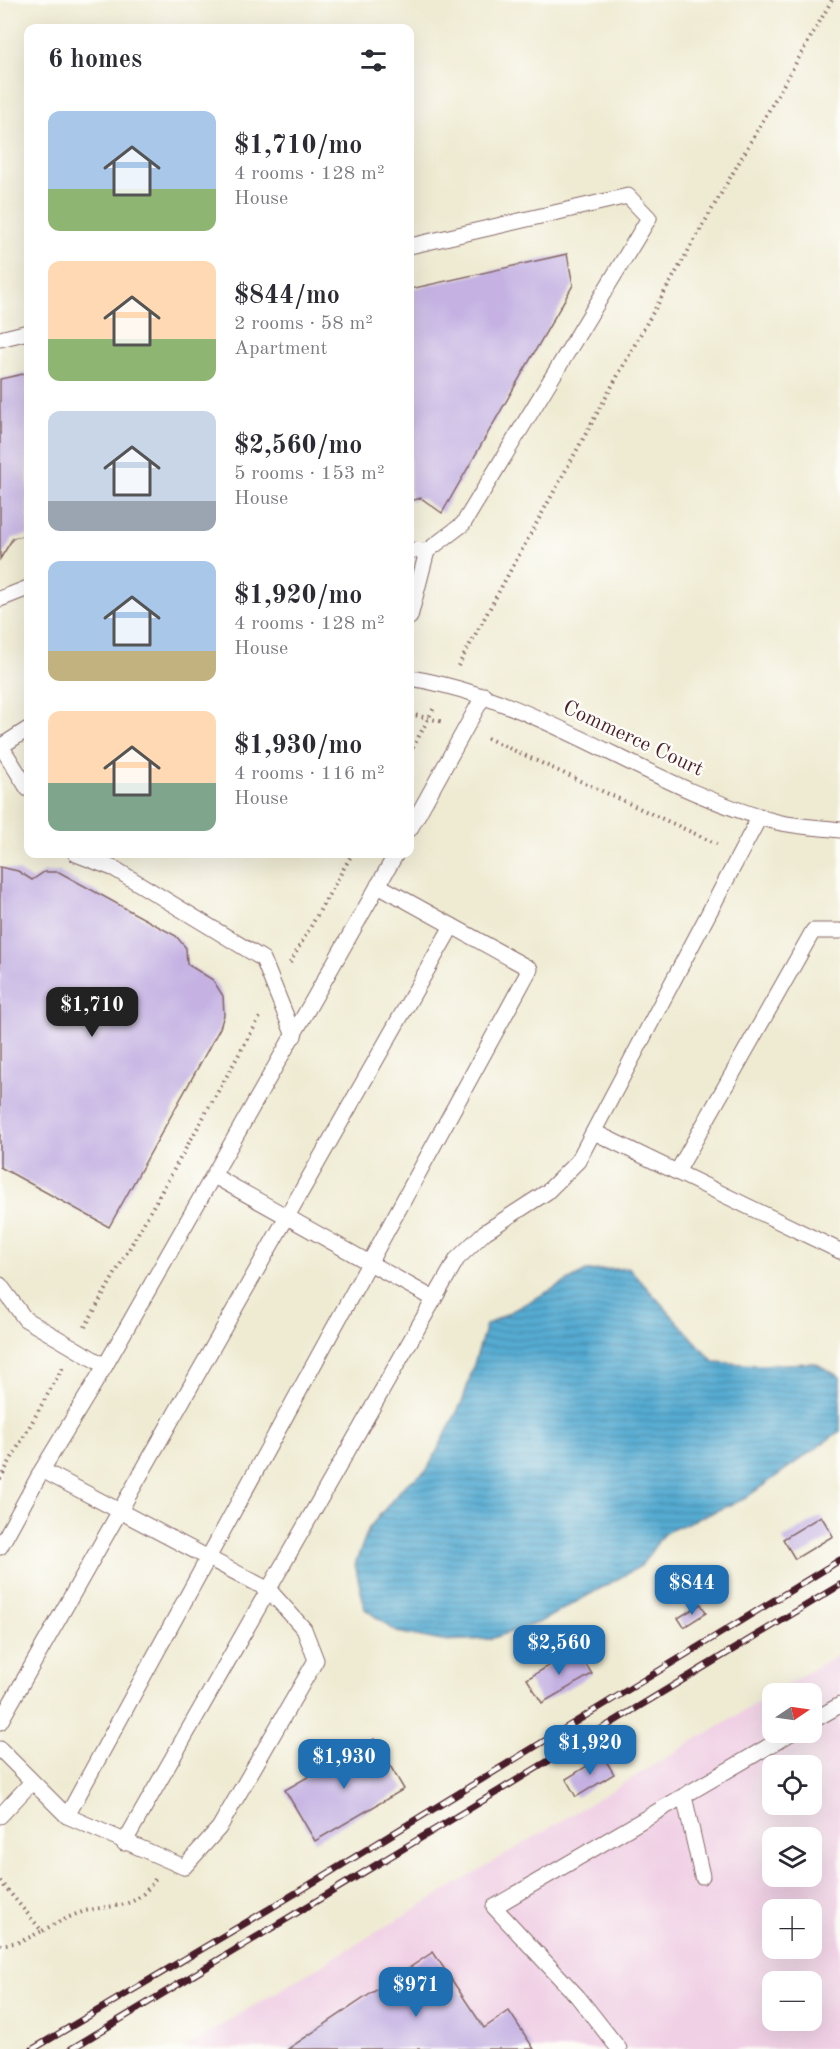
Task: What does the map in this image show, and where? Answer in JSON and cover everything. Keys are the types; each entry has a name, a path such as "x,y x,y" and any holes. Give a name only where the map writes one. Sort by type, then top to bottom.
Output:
{"lane":[{"path":"414,245 627,196 649,218 463,524 427,551 414,601"},
{"path":"0,339 24,333"},
{"path":"414,550 427,551"},
{"path":"0,599 24,590"},
{"name":"Commerce Court","path":"414,679 447,684 484,695 723,804 778,822 840,830"},
{"path":"414,822 484,695"},
{"path":"24,732 1,746 24,783"},
{"path":"124,1843 457,1259 485,1232 547,1192 578,1161 760,816"},
{"path":"86,858 115,869 263,959 294,1036"},
{"path":"0,1547 394,858"},
{"path":"67,1816 530,969 378,885"},
{"path":"0,1722 452,926"},
{"path":"676,1172 813,931 840,931"},
{"path":"594,1132 840,1251"},
{"path":"214,1176 434,1299"},
{"path":"0,1285 25,1319 105,1366"},
{"path":"0,1749 67,1816 124,1843 184,1867 219,1828 316,1660 304,1629 269,1590 42,1470"},
{"path":"822,1716 840,1705"},
{"path":"619,2049 578,1997 494,1907 774,1743"},
{"path":"0,1816 32,1782"},
{"path":"684,1796 702,1876"}],"path":[{"path":"414,746 644,328 832,0"},
{"path":"414,715 466,728 740,855"},
{"path":"0,1479 350,858"},
{"path":"0,1945 20,1942 86,1911 126,1905 146,1892 166,1860"},
{"path":"0,1881 42,1931"}],"shaded area":[{"path":"840,1653 840,2049 182,2049 762,1700 762,1743 822,1743 822,1683 790,1683"}],"water":[{"path":"629,1268 714,1362 757,1365 815,1363 840,1377 840,1431 744,1499 664,1533 641,1566 538,1623 490,1639 442,1641 397,1632 365,1609 355,1564 369,1528 404,1486 427,1470 463,1400 486,1325 586,1271"}],"building":[{"path":"567,254 573,285 442,513 421,498 414,500 414,288"},
{"path":"24,374 24,536 13,538 0,559 0,379"},
{"path":"0,867 18,871 32,880 44,872 59,872 176,936 186,948 187,964 213,980 223,996 224,1015 220,1028 109,1227 0,1167"},
{"path":"821,1516 833,1536 795,1559 783,1539"},
{"path":"701,1604 706,1613 684,1627 678,1618"},
{"path":"576,1649 592,1674 542,1703 527,1679"},
{"path":"374,1739 404,1789 315,1841 285,1790"},
{"path":"603,1756 614,1774 576,1797 566,1779"},
{"path":"433,1952 484,2028 509,2011 534,2049 288,2049"}],"railway":[{"path":"33,2049 296,1893 840,1560"},
{"path":"71,2049 840,1585"}]}
